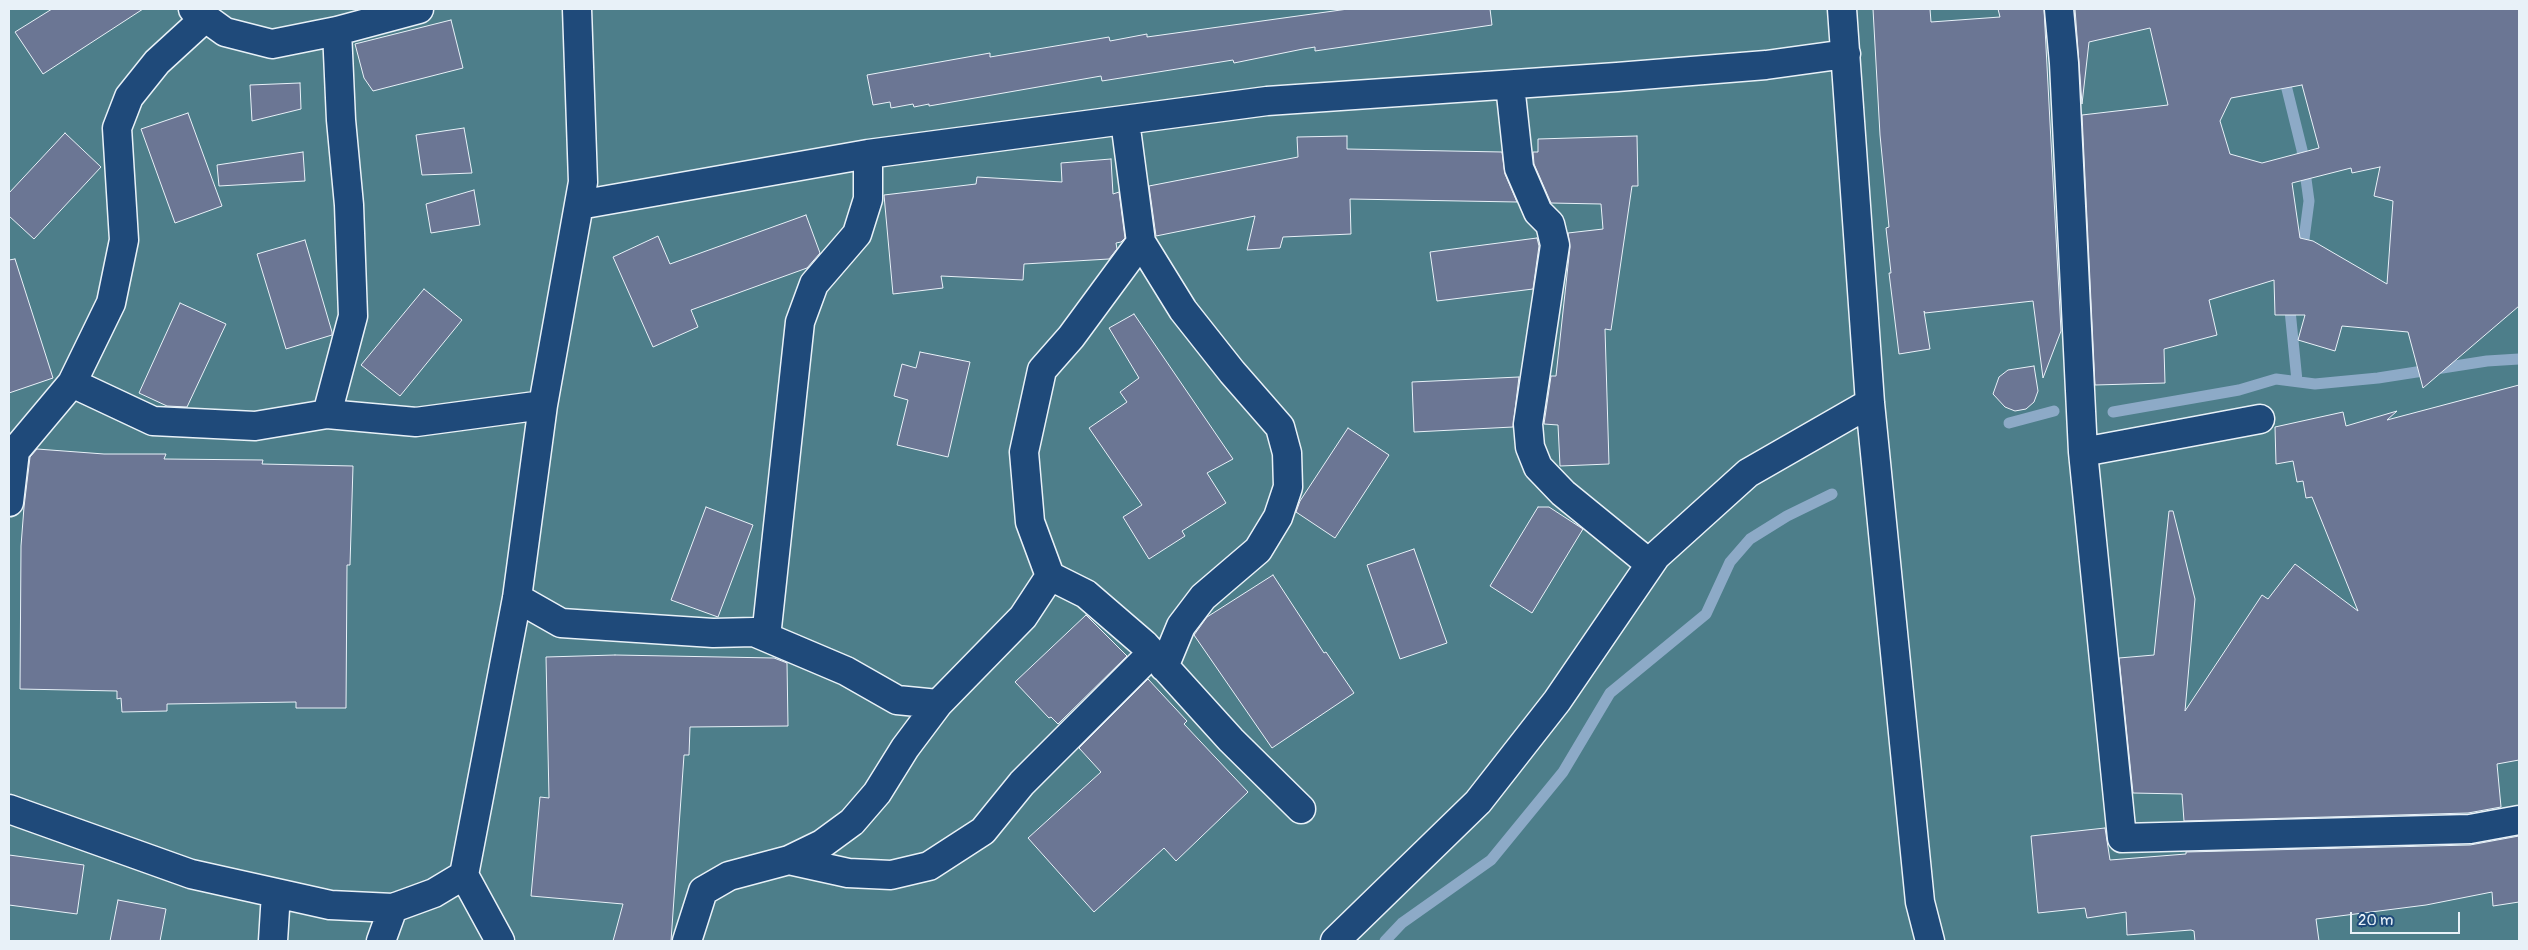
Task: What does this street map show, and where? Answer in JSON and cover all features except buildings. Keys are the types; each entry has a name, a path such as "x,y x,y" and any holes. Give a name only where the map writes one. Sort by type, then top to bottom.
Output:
{"street":[{"path":"9,502 15,451 72,383 111,303 124,240 117,128 129,96 157,62 199,13 225,32 272,44 337,31 419,9"},
{"path":"500,941 464,875 517,598 543,405 579,205 582,182 578,9"},
{"path":"1842,9 1870,404 1920,902 1930,941"},
{"path":"2059,9 2064,63 2083,452 2122,838 2470,829 2519,820"},
{"path":"327,414 353,316 349,205 341,120 337,31"},
{"path":"579,205 868,154 1125,122 1268,101 1766,65 1846,54"},
{"path":"1510,85 1520,168 1538,212 1550,224 1555,246 1528,424 1530,447 1538,467 1563,493 1650,564"},
{"path":"789,860 848,873 891,876 929,866 983,830 1022,783 1158,660 1203,597 1258,550 1278,517 1288,488 1287,453 1280,427 1232,372 1183,310 1141,242 1125,122"},
{"path":"766,637 800,322 814,284 857,234 868,199 868,154"},
{"path":"1141,242 1071,337 1042,370 1024,452 1030,522 1050,576 1086,594 1158,660 1230,740 1301,808"},
{"path":"72,383 153,421 255,426 327,414 416,422 543,405"},
{"path":"1336,941 1478,802 1557,701 1656,556 1748,473 1870,404"},
{"path":"2083,452 2260,419"},
{"path":"687,941 703,891 729,876 789,860 822,844 852,822 878,793 905,748 938,704 1023,617 1050,576"},
{"path":"517,598 561,623 713,633 754,632 846,671 897,700 938,704"},
{"path":"9,809 191,874 330,905 393,908 434,893 464,875"},
{"path":"273,941 276,893"},
{"path":"381,941 393,908"}],"green space":[{"path":"9,9 2519,9 2519,941 9,941"}],"waterway":[{"path":"2283,73 2302,150 2309,201 2302,254"},
{"path":"2289,300 2297,381"},
{"path":"2113,412 2239,390 2276,379 2315,384 2378,378 2487,361 2519,359"},
{"path":"2009,423 2054,411"},
{"path":"1385,941 1402,923 1491,860 1563,772 1610,693 1706,614 1730,562 1750,539 1787,516 1832,494"}]}
